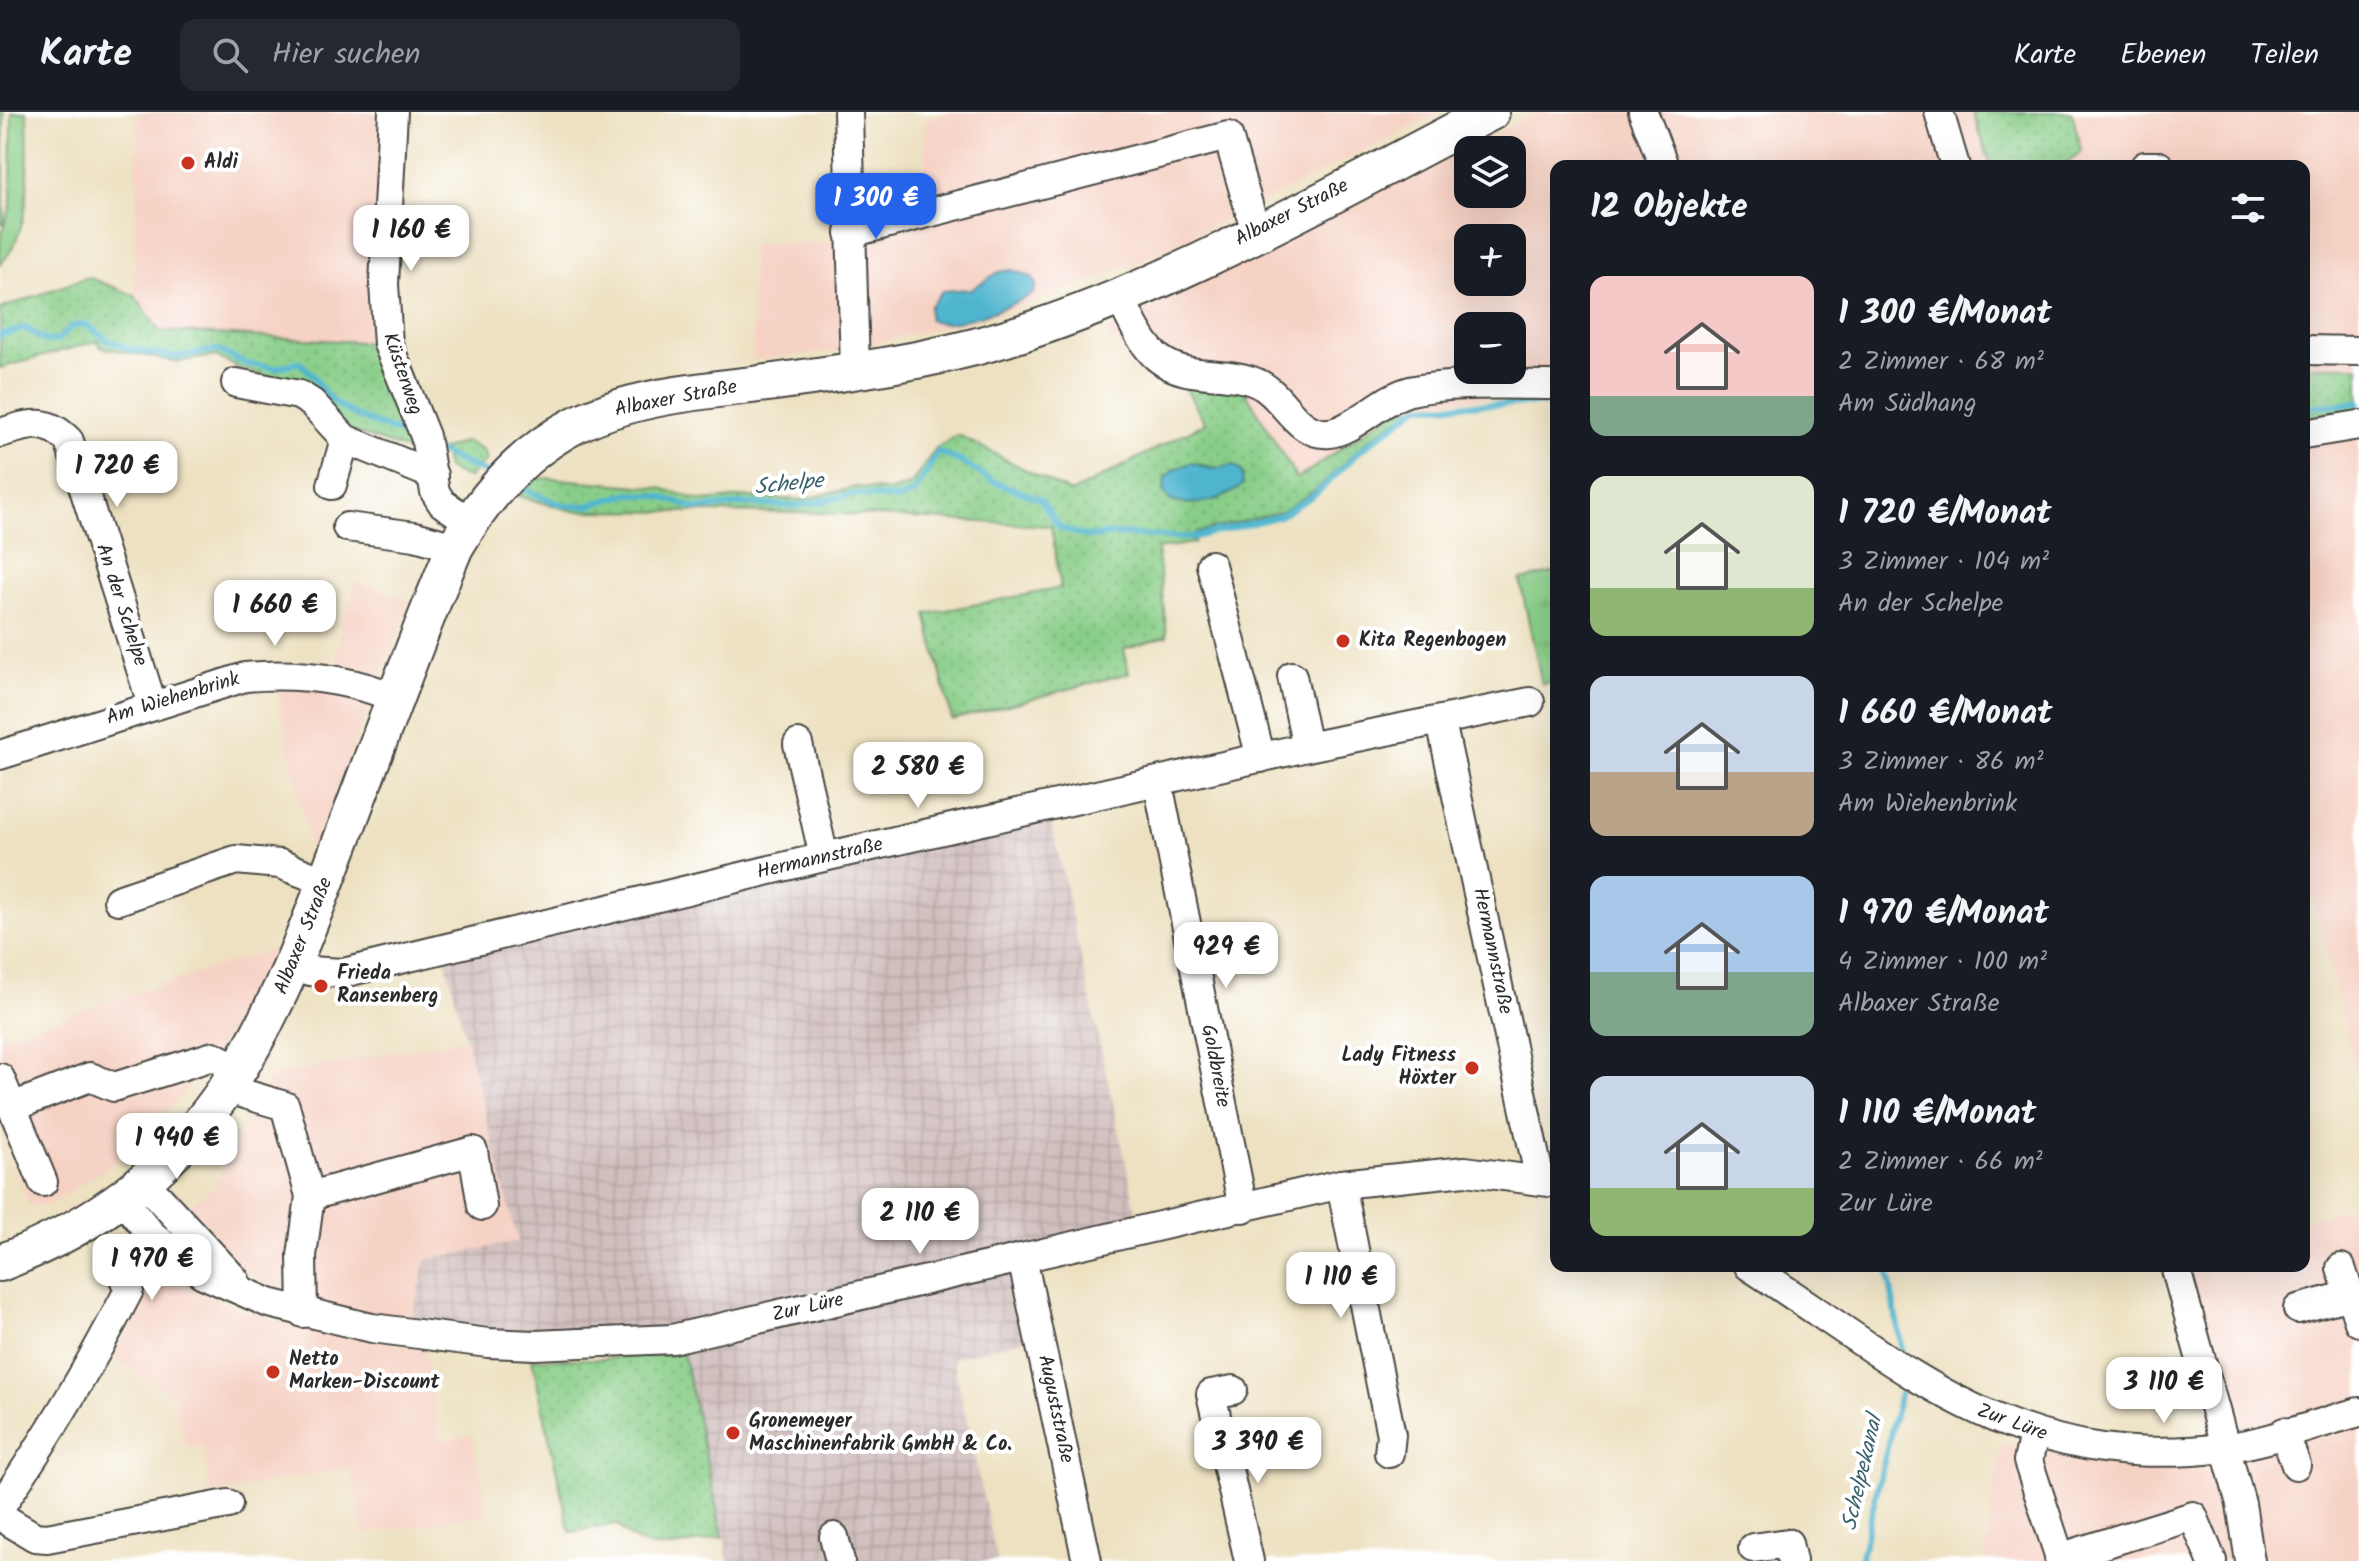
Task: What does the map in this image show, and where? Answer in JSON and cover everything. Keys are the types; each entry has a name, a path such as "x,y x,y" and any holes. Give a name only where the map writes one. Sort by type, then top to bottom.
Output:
{"main road":[{"name":"Albaxer Straße","path":"0,1263 65,1235 133,1191 184,1143 234,1080 294,965 462,534 504,479 575,425 641,401 924,359 1003,339 1120,296 1256,232 1491,112"}],"street":[{"name":"Küsterweg","path":"393,112 384,314 388,344 425,436 435,492 462,534"},
{"path":"848,112 855,371"},
{"path":"1643,112 1662,160"},
{"path":"1939,112 1953,160"},
{"path":"850,233 1228,136 1256,232"},
{"path":"1120,296 1157,358 1183,371 1242,377 1262,384 1296,420 1315,433 1334,433 1388,399 1411,391 1550,385"},
{"path":"2310,350 2359,351"},
{"path":"236,383 299,395 312,403 345,439 432,470"},
{"name":"An der Schelpe","path":"0,433 40,424 56,427 69,441 152,704"},
{"path":"2310,433 2359,425"},
{"path":"332,485 345,439"},
{"path":"347,527 415,536 462,534"},
{"path":"1211,565 1261,758"},
{"name":"Am Wiehenbrink","path":"0,755 152,704 245,677 285,673 336,679 396,698"},
{"path":"1292,676 1307,747"},
{"name":"Hermannstraße","path":"294,965 310,971 343,973 824,857 1307,747 1530,702"},
{"name":"Hermannstraße","path":"1441,722 1548,1182"},
{"path":"798,744 824,857"},
{"name":"Goldbreite","path":"1158,783 1243,1208"},
{"path":"118,900 236,860 280,864 326,882"},
{"path":"12,1107 90,1077 114,1087 213,1056 234,1080 285,1106 310,1196 302,1256 303,1313"},
{"path":"0,1078 43,1182"},
{"path":"310,1196 473,1151 482,1206"},
{"name":"Zur Lüre","path":"133,1191 239,1284 269,1303 372,1328 488,1343 672,1339 1341,1184 1465,1171 1548,1182"},
{"path":"1341,1184 1391,1435 1389,1453"},
{"name":"Auguststraße","path":"1022,1258 1087,1561"},
{"path":"2341,1268 2359,1322"},
{"name":"Zur Lüre","path":"1758,1272 1839,1329 1947,1396 1997,1421 2034,1434 2094,1447 2159,1451 2226,1448 2359,1412"},
{"path":"2177,1272 2241,1504 2250,1561"},
{"path":"0,1507 49,1436 106,1336 129,1290 123,1276"},
{"path":"2298,1309 2350,1295"},
{"path":"1233,1390 1211,1394 1249,1561"},
{"path":"2284,1432 2296,1465"},
{"path":"2034,1434 2028,1461 2060,1559 2193,1516 2212,1561"},
{"path":"0,1516 35,1537 47,1538 228,1504"},
{"path":"1753,1548 1788,1543 1792,1561"}],"shaded area":[{"path":"138,112 384,112 376,343 158,331 134,295"},
{"path":"951,112 1441,112 1173,246 1111,273 996,314 850,349 753,360 751,244 847,242 847,196 925,182 925,119"},
{"path":"1539,112 2359,112 2359,1083 2310,885 2310,160 1550,160 1550,396 1407,402 1296,480 1244,389 1185,387 1102,333 1454,155 1454,208 1526,208 1526,136 1492,136"},
{"path":"357,581 409,601 312,855 275,681 333,684 342,621"},
{"path":"1050,816 1138,1219 669,1331 534,1338 411,1323 426,1260 518,1241 445,958"},
{"path":"278,947 267,971 210,1062 165,1114 108,1167 46,1206 29,1206 0,1125 0,1037"},
{"path":"467,1038 519,1241 426,1260 411,1323 288,1297 264,1286 237,1263 188,1204 213,1188 271,1076"},
{"path":"2359,1205 2359,1561 1984,1561 2001,1442 2101,1463 2208,1472 2226,1422 2181,1272 2310,1272 2310,1218"},
{"path":"1017,1271 1031,1338 953,1358 997,1561 729,1561 683,1353 850,1309"},
{"path":"164,1277 241,1311 329,1332 425,1349 440,1441 472,1435 489,1514 362,1534 350,1467 211,1494 203,1447 185,1445 173,1396 113,1358 149,1295 151,1279"}],"green space":[{"path":"0,112 4,112 4,223 0,223"},
{"path":"12,112 27,112 27,192 19,232 0,265 0,239 11,205"},
{"path":"1973,112 2072,112 2081,151 2074,159 1989,160"},
{"path":"88,277 134,295 159,331 376,343 415,453 348,430 299,386 239,368 216,356 176,362 101,347 98,341 0,368 0,309"},
{"path":"2310,366 2359,366 2359,417 2310,424"},
{"path":"1185,387 1244,389 1297,479 1407,402 1411,410 1371,437 1317,489 1281,512 1195,533 1194,543 1157,549 1167,636 1124,649 1129,673 952,720 926,614 1061,588 1051,526 824,513 573,511 518,496 536,479 548,478 661,488 702,501 746,497 800,500 856,487 892,491 911,484 936,448 958,435 1071,493 1205,423","holes":["1191,463 1242,472 1242,484 1165,492 1165,479"]},
{"path":"466,441 483,451 487,459 468,478 447,469 443,449"},
{"path":"1550,573 1550,682 1542,684 1520,580"},
{"path":"683,1353 723,1537 664,1547 639,1543 617,1524 570,1532 532,1359 602,1359"}],"water":[{"path":"1011,270 1032,277 1036,285 1034,293 966,320 938,322 929,319 929,307 942,291 971,289 999,272"},
{"path":"1191,463 1212,469 1233,465 1242,472 1243,484 1209,501 1189,504 1171,501 1164,492 1165,479 1175,469"}],"waterway":[{"name":"Schelpe","path":"0,335 26,328 45,341 58,340 72,326 86,324 107,340 133,350 176,357 217,350 247,364 276,368 298,362 339,406 417,440"},
{"name":"Schelpe","path":"514,485 562,505 587,506 628,494 658,496 698,509 742,504 798,506 855,494 900,499 915,492 938,452 962,462 992,481 1040,499 1060,528 1088,537 1117,534 1191,538 1280,516 1317,493 1362,449 1419,406 1550,403"},
{"path":"2310,407 2359,403"},
{"name":"Schelpe","path":"437,451 493,476"},
{"name":"Schelpekanal","path":"1888,1272 1902,1351"},
{"name":"Schelpekanal","path":"1860,1561 1900,1394"}],"place":[{"name":"Aldi","path":"188,163"},
{"name":"Kita Regenbogen","path":"1343,641"},
{"name":"Frieda Ransenberg","path":"321,986"},
{"name":"Lady Fitness Höxter","path":"1472,1068"},
{"name":"Netto Marken-Discount","path":"273,1372"},
{"name":"Gronemeyer Maschinenfabrik GmbH & Co.","path":"733,1433"}]}
